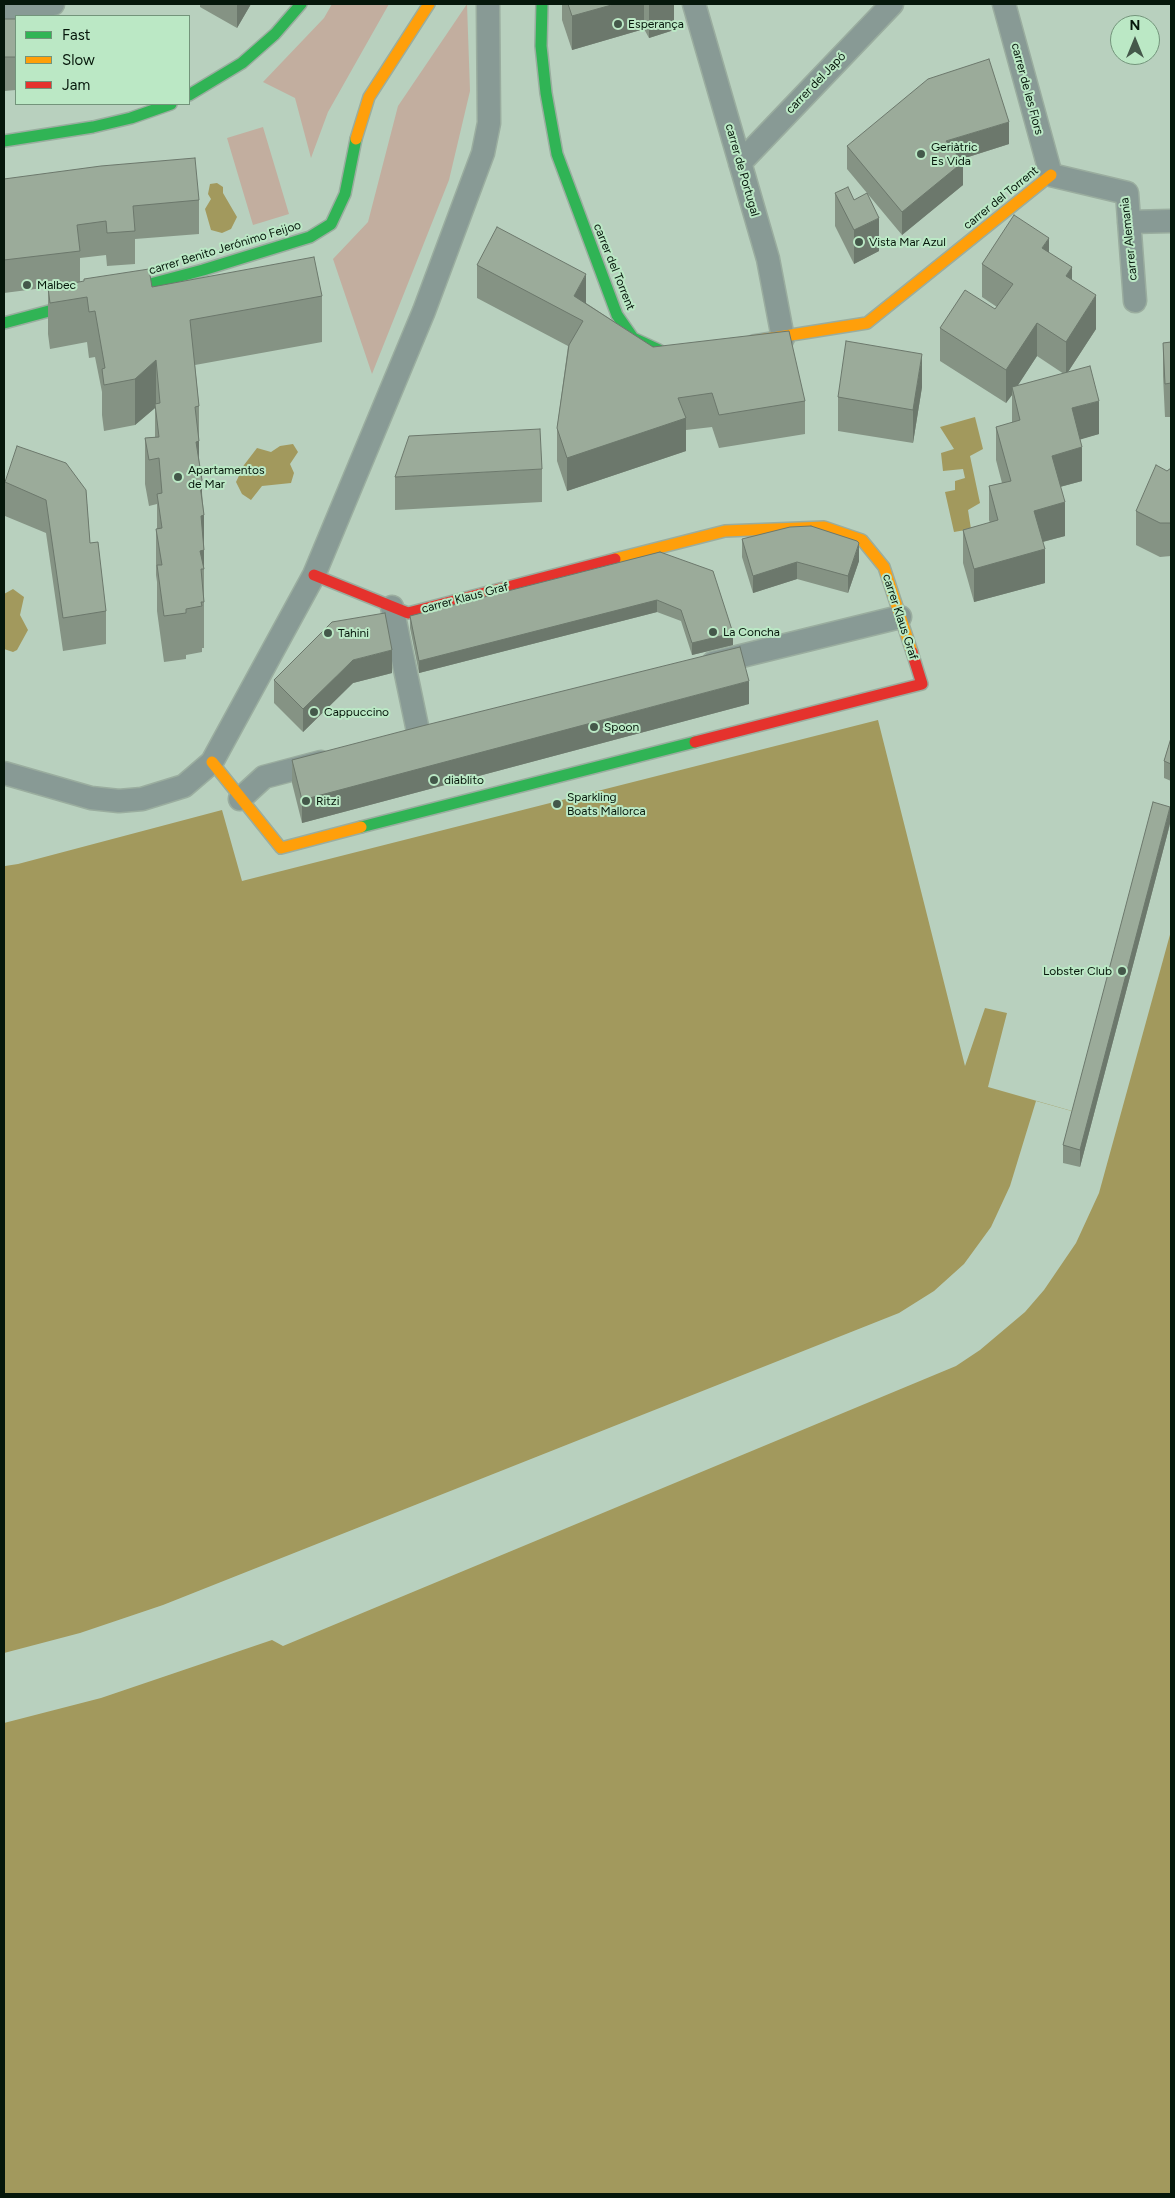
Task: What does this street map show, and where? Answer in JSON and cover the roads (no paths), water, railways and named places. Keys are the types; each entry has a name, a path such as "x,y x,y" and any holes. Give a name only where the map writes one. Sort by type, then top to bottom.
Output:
{"street":[{"path":"4,12 53,4"},
{"path":"190,94 242,63 275,34 301,4"},
{"name":"carrer Benito Jerónimo Feijoo","path":"4,323 203,270 310,237 331,224 345,194 358,131 369,97 429,4"},
{"path":"4,773 91,798 119,801 142,799 184,786 212,762 314,575 424,311 483,153 489,123 488,4"},
{"name":"carrer del Torrent","path":"542,4 541,46 546,93 557,154 569,188 618,315 633,338 660,350 668,350"},
{"name":"carrer de Portugal","path":"694,4 768,258 783,338"},
{"name":"carrer del Japó","path":"740,162 892,4"},
{"name":"carrer de les Flors","path":"1004,4 1050,175"},
{"path":"4,141 92,127 131,118 168,105"},
{"name":"carrer del Torrent","path":"738,344 867,323 1050,175"},
{"name":"carrer Alemania","path":"1050,175 1127,193 1135,301"},
{"path":"1129,222 1171,221"},
{"name":"carrer Klaus Graf","path":"240,798 281,848 922,684 884,566 862,540 824,528 725,531 408,613 314,575"},
{"path":"392,607 419,736"},
{"path":"689,670 900,617"},
{"path":"212,762 240,798 264,777 337,758"}],"place":[{"name":"Esperança","path":"618,24"},
{"name":"Geriàtric Es Vida","path":"921,154"},
{"name":"Vista Mar Azul","path":"859,242"},
{"name":"Malbec","path":"27,285"},
{"name":"Apartamentos de Mar","path":"178,477"},
{"name":"La Concha","path":"713,632"},
{"name":"Tahini","path":"328,633"},
{"name":"Cappuccino","path":"314,712"},
{"name":"Spoon","path":"594,727"},
{"name":"diablito","path":"434,780"},
{"name":"Ritzi","path":"306,801"},
{"name":"Sparkling Boats Mallorca","path":"557,804"},
{"name":"Lobster Club","path":"1122,971"}]}
